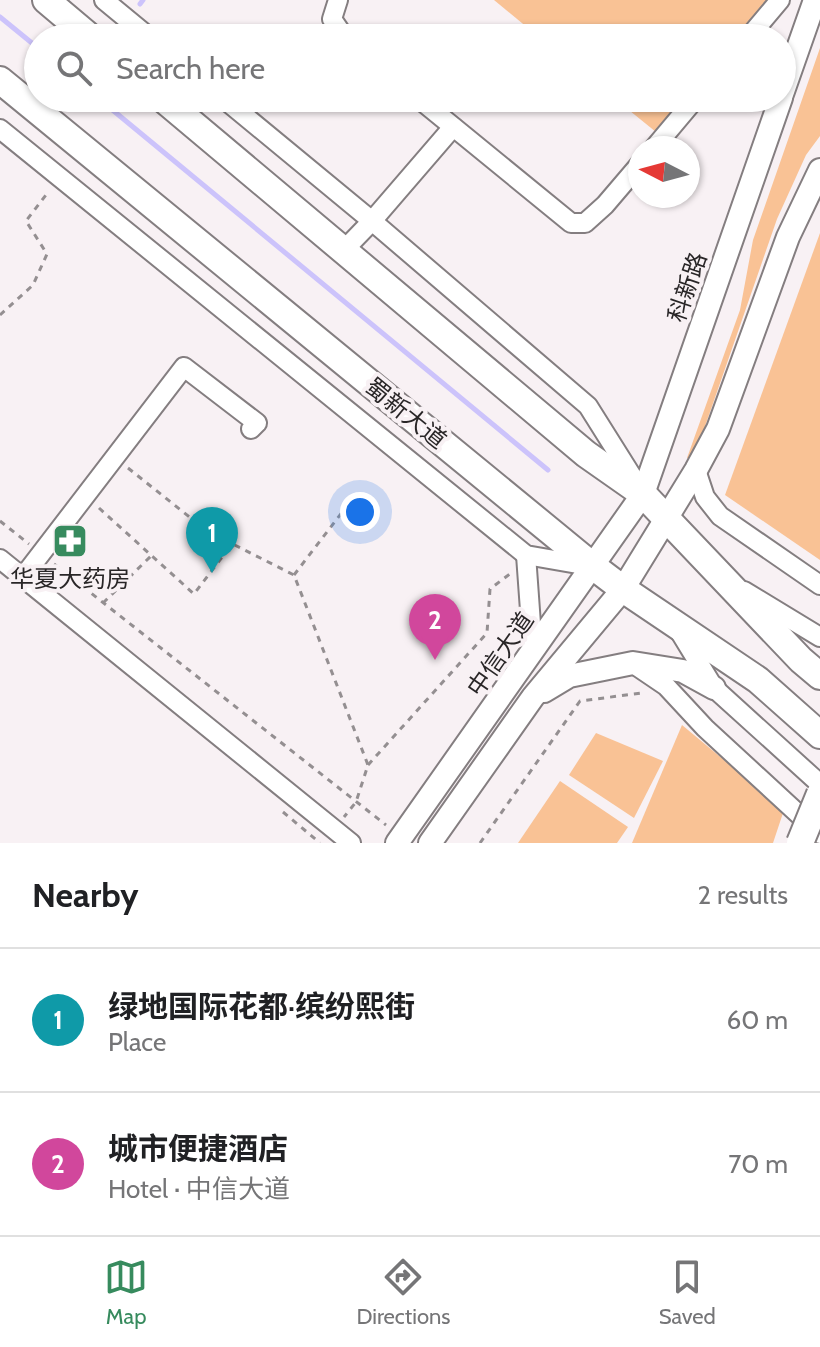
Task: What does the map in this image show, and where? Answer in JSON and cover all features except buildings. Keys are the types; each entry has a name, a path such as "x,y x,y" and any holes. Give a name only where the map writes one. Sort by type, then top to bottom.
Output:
{"highway":[{"path":"46,0 74,24"},
{"name":"蜀新大道","path":"0,80 24,100"},
{"name":"蜀新大道","path":"39,112 594,567 758,680 820,735"},
{"path":"179,112 586,454 643,494 801,660 820,676"},
{"path":"800,843 820,794"}],"main road":[{"name":"科新路","path":"796,54 815,0"},
{"name":"科新路","path":"643,494 775,112"},
{"path":"430,843 533,697 623,589 668,520 718,429 788,237 820,170"},
{"name":"中信大道","path":"391,834 533,652 643,494"},
{"path":"533,697 569,676 633,663 683,671 714,688"}],"street":[{"path":"104,0 133,24"},
{"path":"335,24 332,19 338,0"},
{"path":"760,24 780,0"},
{"path":"240,112 588,406 643,494"},
{"path":"435,112 571,223 585,223 628,178"},
{"path":"664,136 684,112"},
{"path":"343,251 453,127"},
{"path":"0,129 523,560 594,567"},
{"path":"23,577 184,367 257,423 251,429"},
{"path":"696,470 705,497 720,516 820,585"},
{"path":"0,559 351,843"},
{"path":"523,560 533,652"},
{"path":"723,579 820,637"},
{"path":"675,624 714,688 820,784"},
{"path":"633,663 666,686 705,728 820,834"}],"path":[{"path":"0,315 33,285 47,254 26,221 55,183"},
{"path":"120,461 207,531 294,575 368,765"},
{"path":"294,575 353,498"},
{"path":"90,501 194,594 232,544"},
{"path":"0,521 356,802 391,834"},
{"path":"103,603 152,554"},
{"path":"356,802 368,765 487,633 490,589 523,560"},
{"path":"480,843 580,701 642,693"}],"shaded area":[{"path":"494,0 773,0 752,24 523,24"},
{"path":"820,48 820,136 806,155 777,219 693,461 687,458 740,310 753,240"},
{"path":"631,112 674,112 656,132"},
{"path":"820,233 820,560 725,495"},
{"path":"682,725 784,810 773,843 632,843"},
{"path":"596,733 663,761 634,818 569,775"},
{"path":"560,781 628,827 617,843 518,843"}],"waterway":[{"path":"140,4 143,0"},
{"path":"0,17 24,37"},
{"path":"115,112 548,470"}],"place":[{"name":"华夏大药房","path":"70,541"},
{"name":"绿地国际花都·缤纷熙街","path":"212,573"},
{"name":"城市便捷酒店","path":"435,660"}]}
